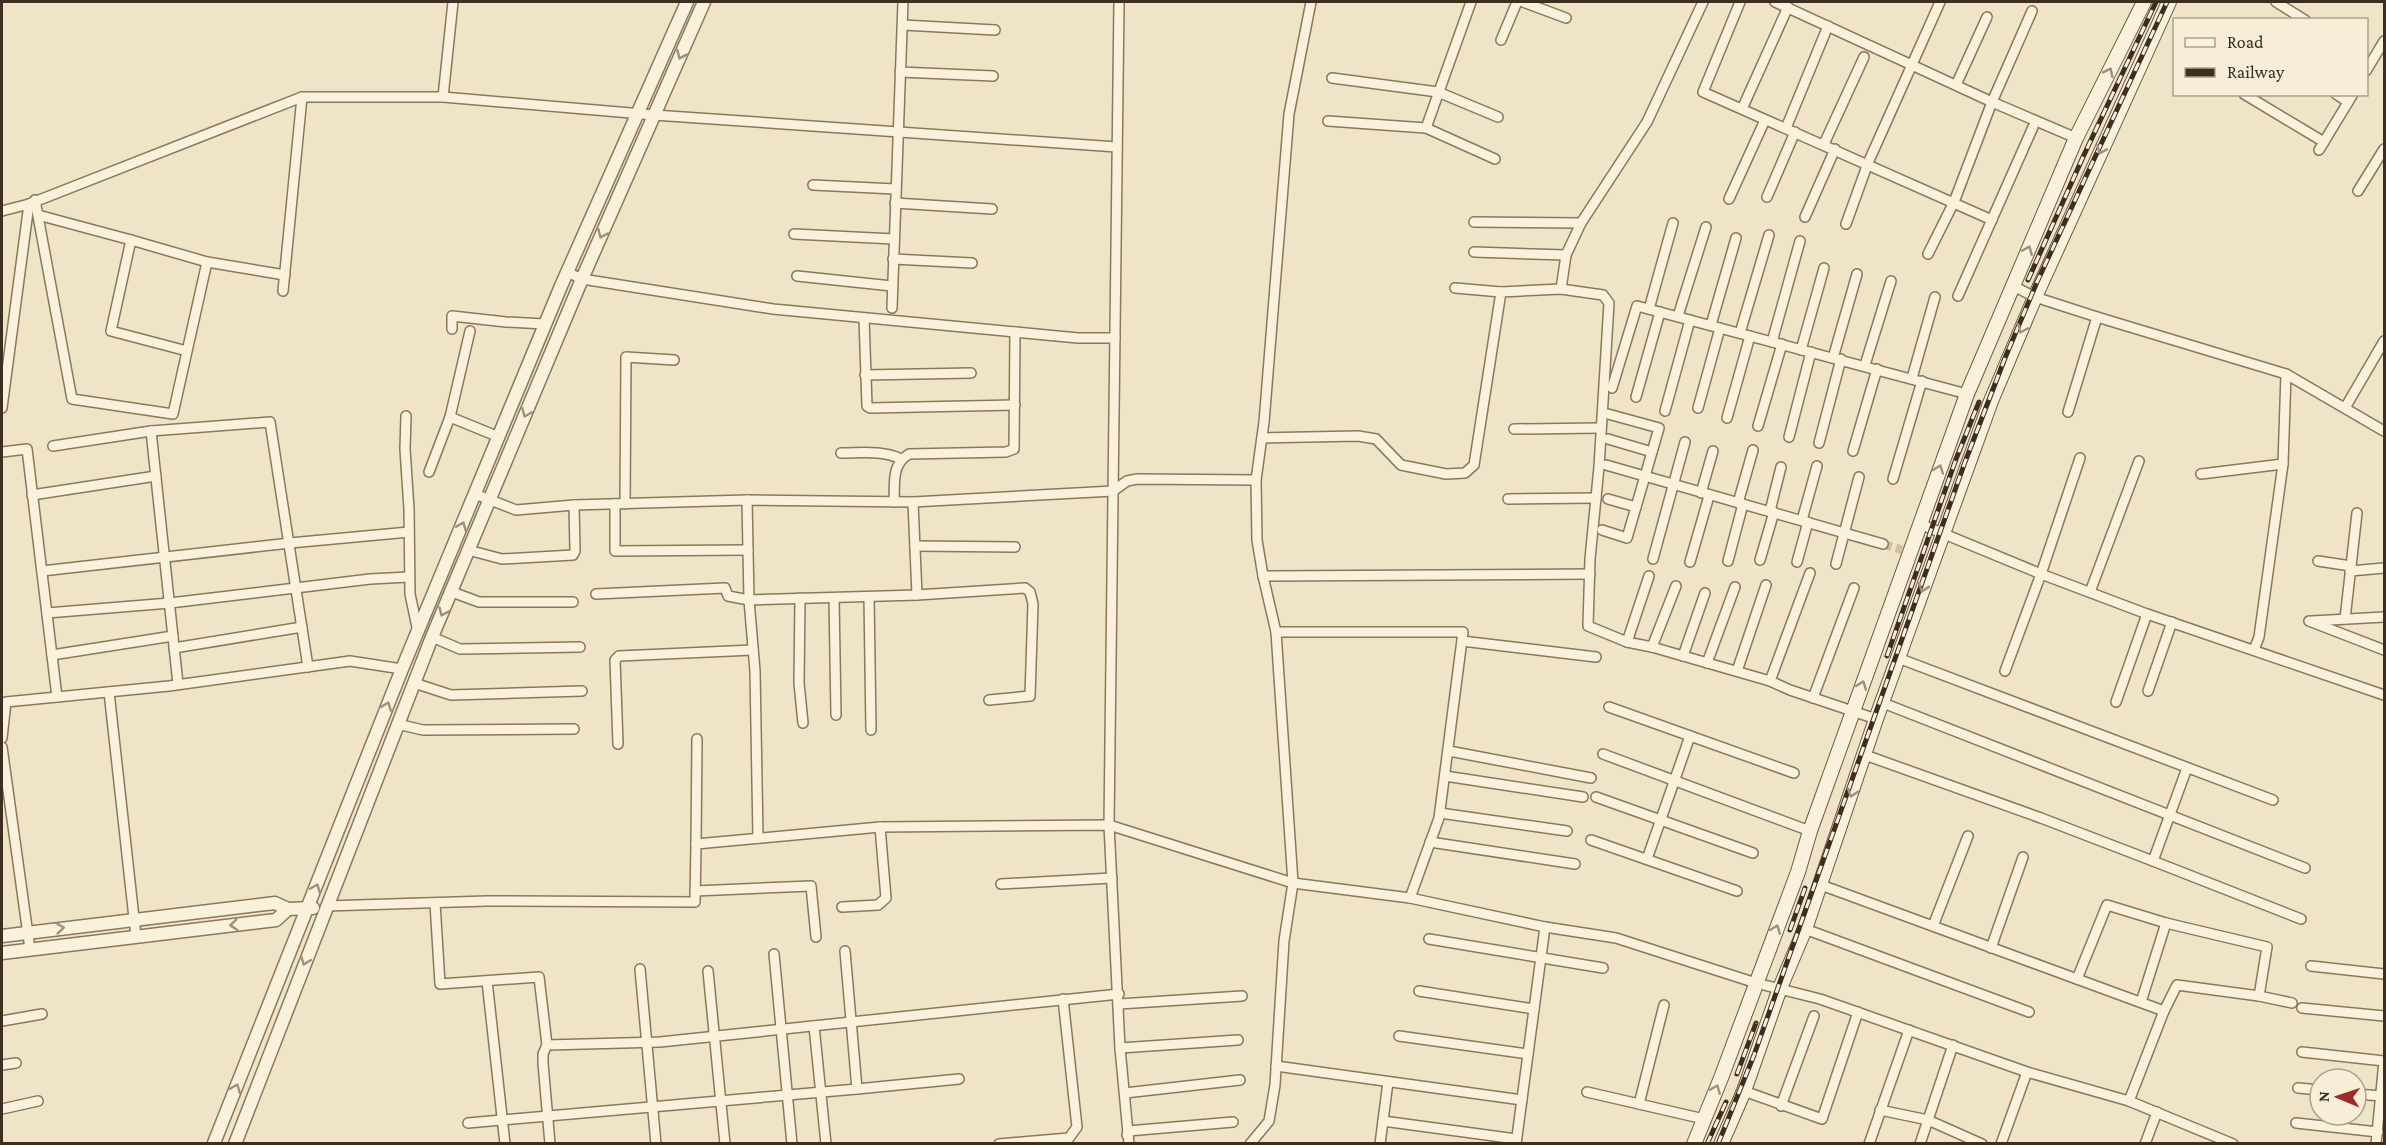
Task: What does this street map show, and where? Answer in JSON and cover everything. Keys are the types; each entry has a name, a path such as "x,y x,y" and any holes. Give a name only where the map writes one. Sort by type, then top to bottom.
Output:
{"main road":[{"path":"1694,1143 1798,872 1906,551 1920,524 1967,394 2076,138 2144,2"},
{"path":"1721,1143 1744,1091 1780,988 1805,929 1876,719 1991,401 2035,297 2169,2"}],"street":[{"path":"443,97 453,2"},
{"path":"224,1143 214,1143 402,669 567,272 687,2"},
{"path":"235,1143 432,637 582,279 704,2"},
{"path":"892,308 903,2"},
{"path":"1119,2 1109,825 1120,1048 1128,1131 1126,1143"},
{"path":"1250,1143 1269,1121 1276,1066 1284,941 1293,883 1276,632 1263,576 1256,531 1256,480 1262,438 1289,114 1311,2"},
{"path":"1425,128 1471,2"},
{"path":"1500,40 1517,2"},
{"path":"1522,2 1566,18"},
{"path":"1561,289 1566,255 1581,223 1647,122 1703,2"},
{"path":"1740,2 1703,92 1868,163 1992,220"},
{"path":"1775,2 2076,138"},
{"path":"1846,224 1868,163 1910,64 1941,2"},
{"path":"2276,2 2302,18"},
{"path":"1742,109 1788,7"},
{"path":"1928,254 1954,202 1992,102 2032,11"},
{"path":"1956,85 1987,17"},
{"path":"903,25 994,30"},
{"path":"1767,197 1828,26"},
{"path":"2370,59 2385,41"},
{"path":"1824,144 1864,57"},
{"path":"900,72 993,76"},
{"path":"1332,78 1438,92 1498,117"},
{"path":"2247,96 2322,146 2350,98"},
{"path":"283,291 302,97"},
{"path":"2,211 32,202 302,97 443,97 639,114 1117,147"},
{"path":"1729,199 1765,120"},
{"path":"1328,121 1425,128 1495,159"},
{"path":"1958,296 2033,128"},
{"path":"1805,217 1835,149"},
{"path":"2358,191 2385,149"},
{"path":"2374,166 2385,172"},
{"path":"813,185 895,189"},
{"path":"32,202 38,215 72,399 173,414 207,262"},
{"path":"2,408 32,202"},
{"path":"895,203 992,209"},
{"path":"38,215 207,262 285,275"},
{"path":"1474,222 1581,223"},
{"path":"1649,309 1673,223"},
{"path":"1678,316 1706,227"},
{"path":"794,234 894,239"},
{"path":"1740,333 1769,235"},
{"path":"1698,408 1736,238"},
{"path":"131,240 111,331 187,351"},
{"path":"1758,426 1800,242"},
{"path":"1474,252 1566,255"},
{"path":"893,259 972,264"},
{"path":"1801,350 1824,268"},
{"path":"567,272 582,279 773,309 1078,338 1115,338"},
{"path":"1819,443 1857,274"},
{"path":"797,276 892,286"},
{"path":"1865,365 1891,281"},
{"path":"2013,286 2035,297 2097,317 2286,374 2385,431"},
{"path":"1455,288 1501,292 1561,289 1603,295 1609,303 1588,626 1627,642 1770,681 1876,719"},
{"path":"1262,438 1358,436 1376,438 1401,465 1446,474 1464,473 1474,465 1501,292"},
{"path":"1911,378 1935,297"},
{"path":"1612,388 1637,306 1967,394"},
{"path":"1636,397 1660,312"},
{"path":"452,329 452,316 545,324"},
{"path":"2068,412 2097,317"},
{"path":"864,318 867,406 870,408 1015,405"},
{"path":"1665,411 1690,320"},
{"path":"429,472 450,417 470,331"},
{"path":"894,502 895,469 909,454 1014,450 1015,332"},
{"path":"1727,418 1750,336"},
{"path":"2345,408 2385,341"},
{"path":"1789,437 1811,352"},
{"path":"625,504 626,357 674,360"},
{"path":"1853,451 1877,369"},
{"path":"866,375 971,373"},
{"path":"2254,650 2259,637 2283,464 2286,374"},
{"path":"1893,479 1922,381"},
{"path":"1602,530 1627,538 1659,428 1608,414"},
{"path":"406,416 410,594 418,632"},
{"path":"450,417 499,437"},
{"path":"54,446 151,432 270,422 308,667"},
{"path":"1514,429 1601,428"},
{"path":"151,432 178,684"},
{"path":"1608,439 1652,452"},
{"path":"1653,559 1685,442"},
{"path":"2,453 27,450 57,697"},
{"path":"1728,561 1754,450"},
{"path":"1690,562 1713,451"},
{"path":"841,453 880,453 902,459"},
{"path":"2005,671 2080,458"},
{"path":"2090,592 2139,461"},
{"path":"2201,474 2283,464"},
{"path":"1606,465 1883,544"},
{"path":"1797,562 1817,466"},
{"path":"1761,560 1782,467"},
{"path":"32,495 156,476"},
{"path":"1836,564 1859,477"},
{"path":"475,494 516,510 574,505 747,500 913,502 1113,491 1127,481 1137,479 1256,480"},
{"path":"1508,499 1596,498"},
{"path":"1608,499 1636,507"},
{"path":"747,500 758,838"},
{"path":"913,502 916,595"},
{"path":"615,504 615,551 748,550"},
{"path":"468,550 502,559 573,555 575,550 574,505"},
{"path":"2344,619 2357,513"},
{"path":"1920,524 2041,574 2147,614 2385,695"},
{"path":"42,571 409,532"},
{"path":"915,546 1015,547"},
{"path":"2318,561 2351,569 2385,568"},
{"path":"1770,681 1810,573"},
{"path":"1263,576 1590,574"},
{"path":"1627,642 1649,576"},
{"path":"47,613 170,603 370,579 410,577"},
{"path":"1737,671 1766,585"},
{"path":"1652,647 1676,586"},
{"path":"1707,663 1735,587"},
{"path":"596,594 725,588 728,596 749,600 916,595 1024,588 1030,592 1034,604 1030,696 989,700"},
{"path":"1813,698 1854,588"},
{"path":"452,592 479,602 573,602"},
{"path":"1683,656 1705,592"},
{"path":"869,597 871,730"},
{"path":"800,598 800,682 803,723"},
{"path":"834,598 836,715"},
{"path":"2116,702 2147,614"},
{"path":"2385,617 2309,621 2385,650"},
{"path":"2148,691 2172,622"},
{"path":"174,648 302,627"},
{"path":"1276,632 1463,632 1440,813 1410,898"},
{"path":"52,655 173,636"},
{"path":"432,637 460,649 580,647"},
{"path":"1462,641 1596,657"},
{"path":"618,744 615,660 619,656 753,650"},
{"path":"1898,658 2273,800"},
{"path":"2,738 6,702 178,684 350,661 402,669"},
{"path":"414,683 451,695 582,691"},
{"path":"109,692 136,936"},
{"path":"1883,703 2305,868"},
{"path":"1610,707 1794,773"},
{"path":"397,724 423,730 574,729"},
{"path":"1647,859 1690,736"},
{"path":"2,936 275,903 288,909 307,909 326,906 435,903 695,902 697,739"},
{"path":"2,747 30,950"},
{"path":"1449,751 1592,778"},
{"path":"1603,754 1810,831"},
{"path":"1865,754 2041,818 2301,919"},
{"path":"2153,861 2187,768"},
{"path":"1445,776 1583,797"},
{"path":"1596,797 1753,853"},
{"path":"1440,813 1567,831"},
{"path":"696,844 880,827 1109,825 1293,883 1410,898 1545,927 1616,938 1756,983 1858,1011 2027,1072 2129,1101 2233,1143"},
{"path":"842,907 878,905 886,898 880,827"},
{"path":"1934,926 1968,836"},
{"path":"1590,840 1737,891"},
{"path":"1430,842 1575,864"},
{"path":"1992,948 2024,857"},
{"path":"1001,884 1112,878"},
{"path":"1821,885 2164,1011"},
{"path":"695,891 811,886 816,937"},
{"path":"435,903 440,984 539,977 547,1045 543,1054 550,1143"},
{"path":"2078,979 2107,905 2166,923 2267,947 2259,996"},
{"path":"2,953 276,920 288,909"},
{"path":"2141,1002 2166,923"},
{"path":"1383,1121 1516,1141 1545,927"},
{"path":"1805,929 2029,1012"},
{"path":"1429,939 1603,968"},
{"path":"845,951 857,1089"},
{"path":"774,954 792,1143"},
{"path":"2311,966 2385,974"},
{"path":"640,969 656,1143"},
{"path":"708,971 725,1143"},
{"path":"487,981 505,1143"},
{"path":"2129,1101 2164,1011 2177,986 2259,996 2292,1003"},
{"path":"1419,991 1534,1010"},
{"path":"547,1045 646,1042 850,1023 1064,999 1242,996"},
{"path":"999,1143 1069,1138 1074,1134 1077,1127 1064,999"},
{"path":"1639,1104 1664,1005"},
{"path":"2302,1008 2385,1016"},
{"path":"1744,1091 1822,1119 1858,1011"},
{"path":"2,1022 42,1014"},
{"path":"1781,1106 1814,1016"},
{"path":"814,1026 826,1143"},
{"path":"1869,1143 1909,1030"},
{"path":"1399,1036 1528,1054"},
{"path":"1120,1048 1238,1040"},
{"path":"1920,1143 1953,1045"},
{"path":"2302,1052 2385,1061 2383,1108 2377,1143"},
{"path":"2,1065 16,1063"},
{"path":"1276,1066 1522,1100"},
{"path":"2001,1143 2027,1072"},
{"path":"468,1123 959,1079"},
{"path":"1125,1093 1240,1080"},
{"path":"1380,1143 1388,1082"},
{"path":"2298,1088 2308,1089"},
{"path":"1587,1092 1704,1119"},
{"path":"2368,1095 2382,1096"},
{"path":"2,1109 38,1101"},
{"path":"1880,1110 1928,1120 1982,1143"},
{"path":"2145,1143 2157,1112"},
{"path":"1128,1131 1233,1122"},
{"path":"2296,1123 2378,1132"}],"tunnel":[{"path":"1883,544 1902,550"}],"railway":[{"path":"2028,280 2156,2"},
{"path":"1718,1144 1754,1055 1965,462 2005,358 2037,282 2167,2"},
{"path":"1887,656 1956,459 1979,402"},
{"path":"1790,930 1805,888"},
{"path":"1737,1074 1756,1023"},
{"path":"1707,1144 1726,1102"}]}
